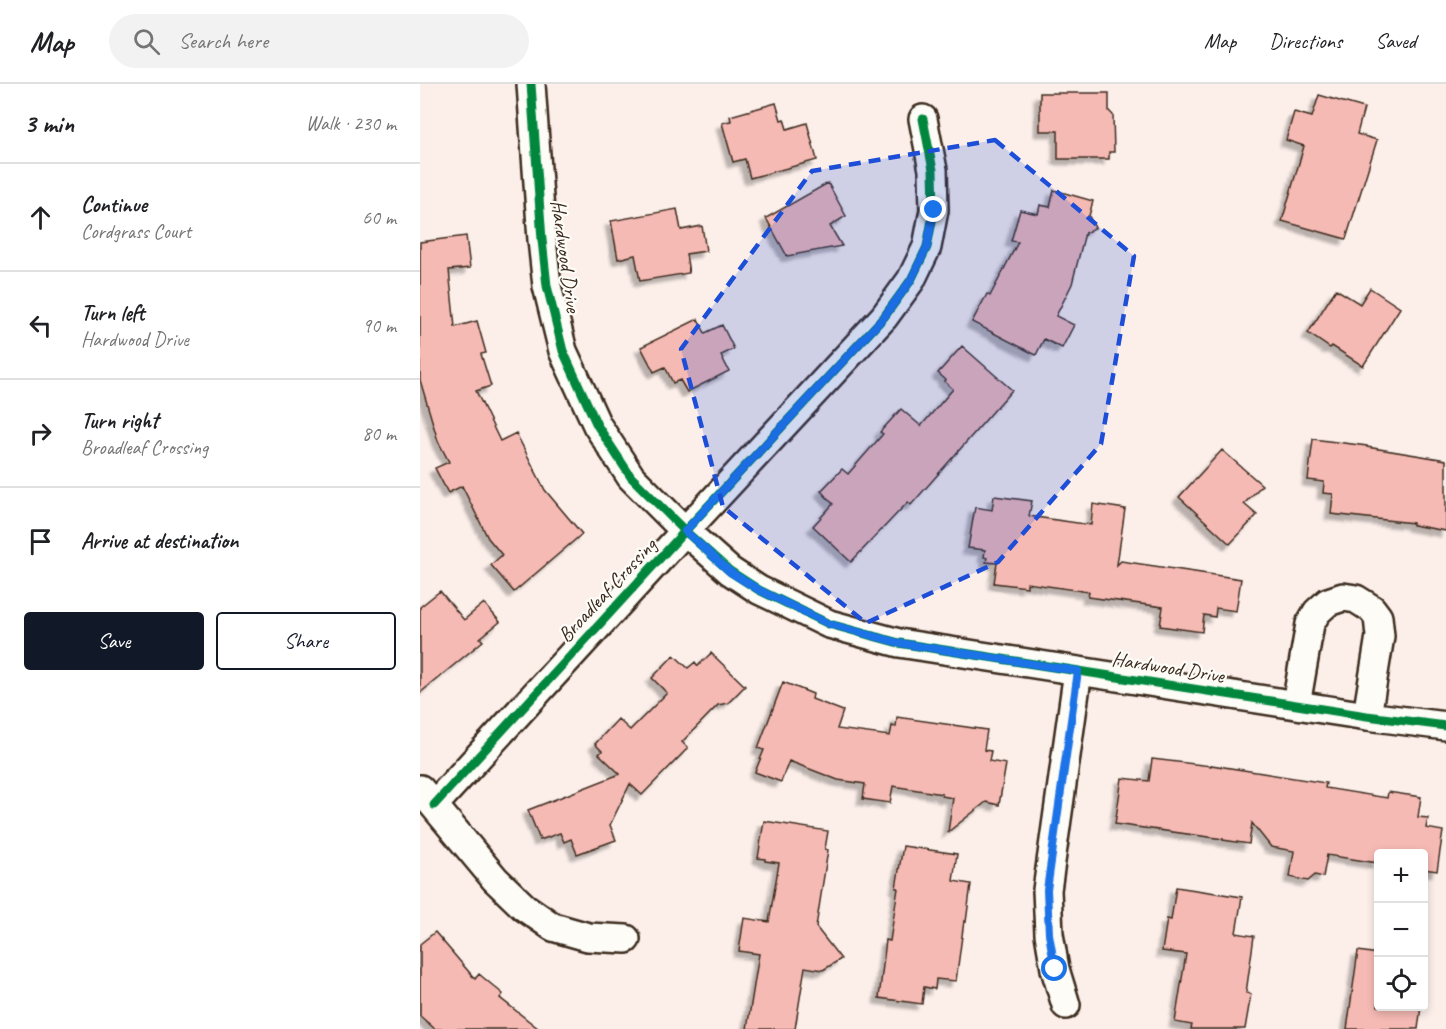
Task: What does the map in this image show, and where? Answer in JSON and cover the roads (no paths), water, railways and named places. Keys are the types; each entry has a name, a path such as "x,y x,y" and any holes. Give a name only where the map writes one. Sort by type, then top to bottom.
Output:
{"street":[{"name":"Hardwood Drive","path":"531,84 547,286 563,351 597,425 632,477 685,531 730,572 759,590 829,624 899,643 1367,716 1446,726"},
{"name":"Broadleaf Crossing","path":"427,797 685,531 884,317 911,280 927,247 934,210 933,170 923,119"},
{"path":"1296,705 1310,624 1317,612 1328,602 1342,597 1356,599 1372,609 1378,617 1380,636 1367,716"},
{"path":"1066,1005 1055,969 1049,934 1047,890 1078,671"},
{"path":"427,797 495,879 524,908 553,927 588,937 626,939"}]}
